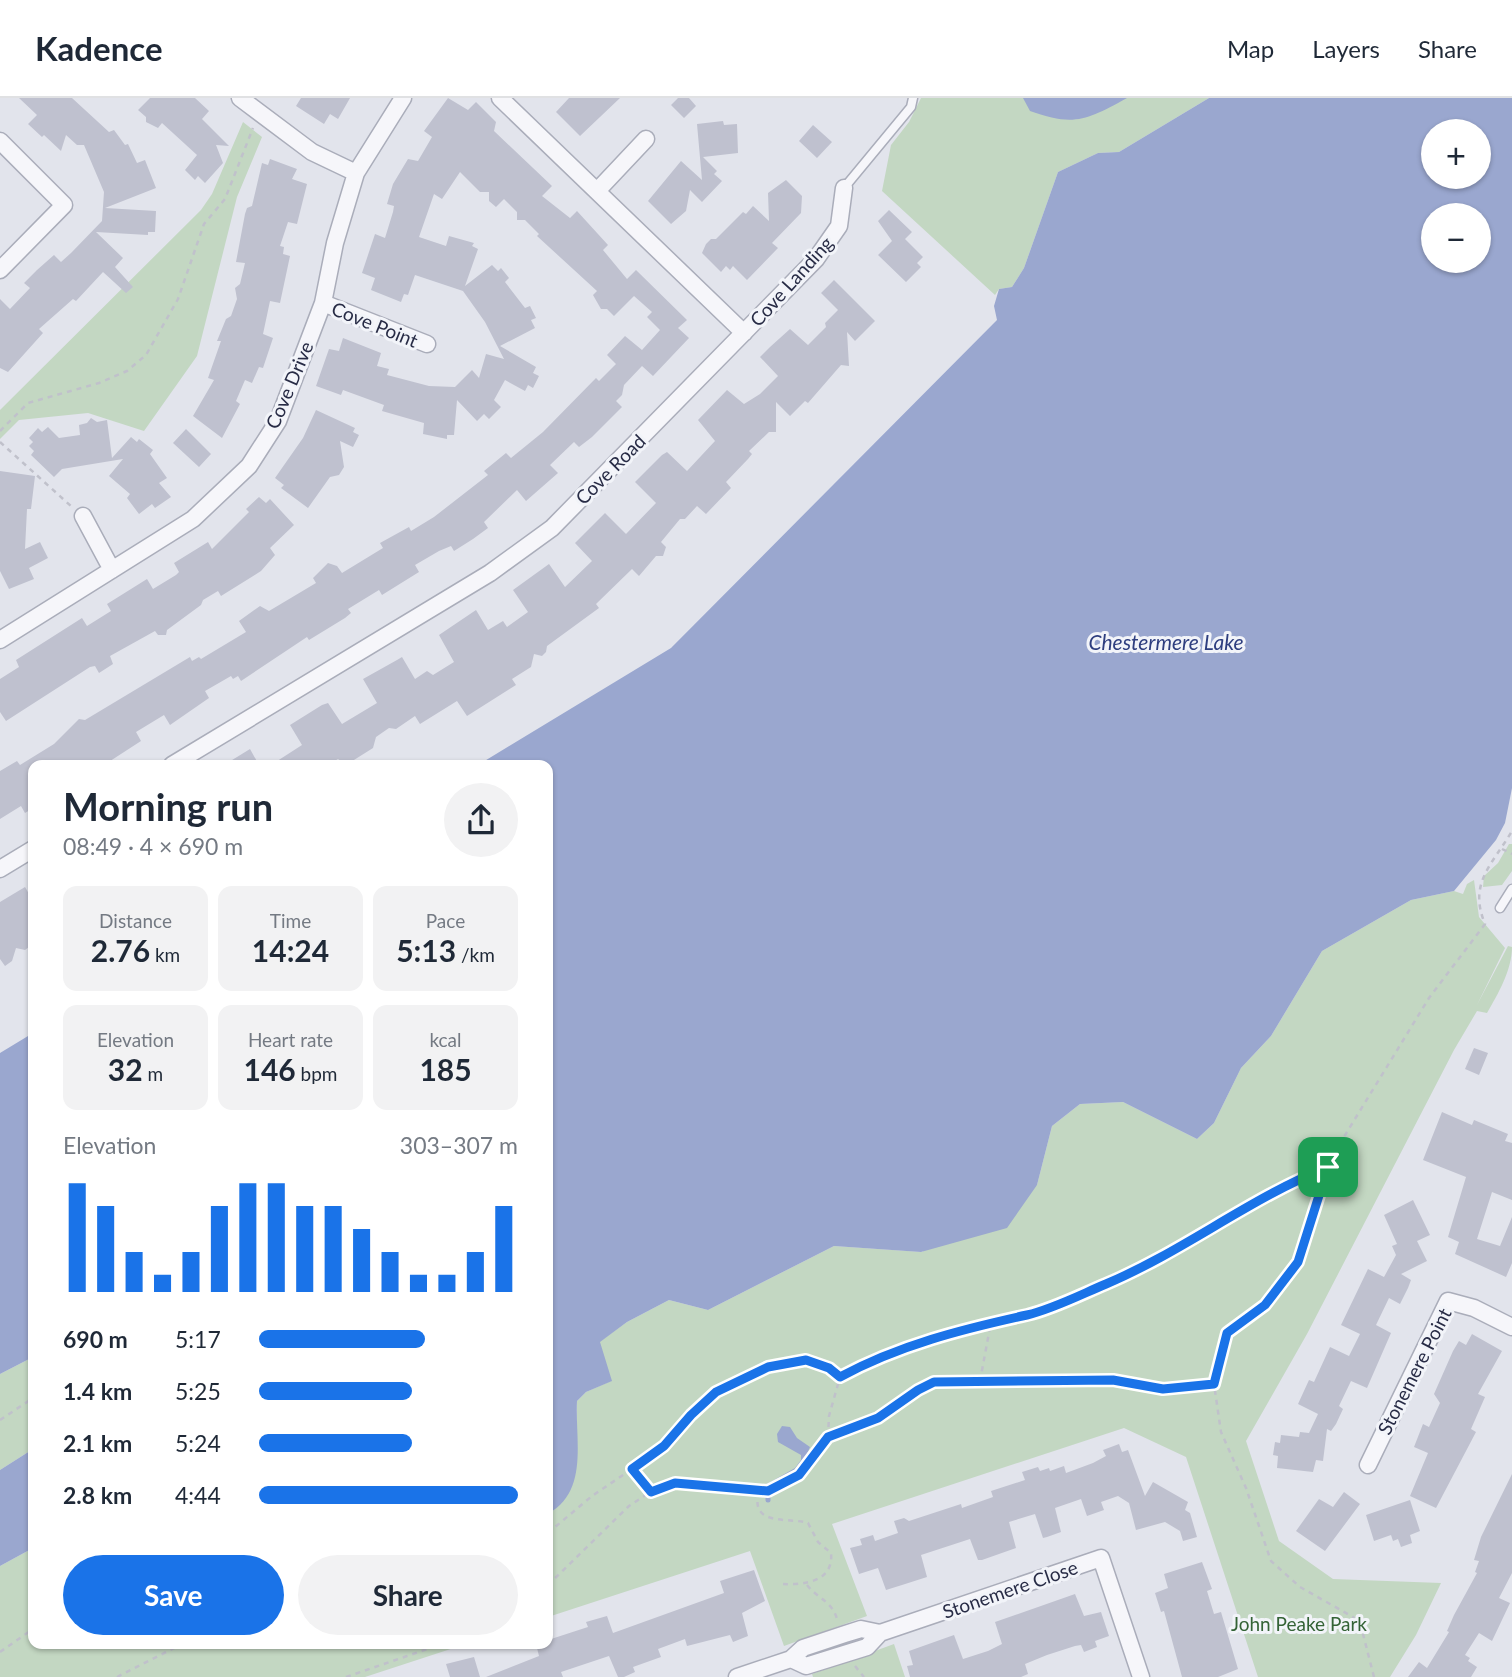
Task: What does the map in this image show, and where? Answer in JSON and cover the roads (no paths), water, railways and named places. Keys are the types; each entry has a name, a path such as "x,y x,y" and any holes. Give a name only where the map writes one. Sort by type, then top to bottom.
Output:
{"street":[{"path":"240,98 312,152 356,173"},
{"name":"Cove Drive","path":"0,640 193,519 250,466 278,421 323,303 335,243 356,173 403,98"},
{"path":"500,98 744,333"},
{"path":"597,191 646,139"},
{"path":"0,141 64,205 0,270"},
{"name":"Cove Landing","path":"744,333 816,260 839,226 844,188"},
{"name":"Cove Point","path":"323,303 427,344"},
{"name":"Cove Road","path":"180,760 489,573 535,541 552,528 744,333"},
{"path":"83,516 113,570"},
{"path":"0,869 28,852"},
{"name":"Stonemere Point","path":"1368,1465 1448,1301 1474,1308 1512,1327"},
{"name":"Stonemere Close","path":"737,1677 791,1659 803,1648 845,1633 861,1629 880,1633 1101,1558 1141,1677"}],"lane":[{"path":"844,188 911,107 913,98"},
{"path":"1500,908 1512,889"}],"water":[{"path":"1023,98 1127,98 1101,112 1069,120 1030,111"},
{"name":"Chestermere Lake","path":"1209,98 1512,98 1512,788 1505,823 1496,840 1454,891 1411,900 1322,951 1271,1036 1241,1068 1214,1123 1197,1139 1123,1102 1080,1104 1052,1126 1037,1185 1007,1228 921,1252 834,1246 708,1310 669,1300 627,1322 600,1342 612,1381 586,1392 577,1401 578,1448 575,1479 570,1492 553,1510 553,760 486,760 671,648 997,320 994,306 999,289 1012,287 1024,268 1058,172 1098,153 1119,152"},
{"path":"28,1036 28,1360 0,1374 0,1053"},
{"path":"782,1426 790,1427 797,1438 810,1447 807,1454 809,1458 770,1488 767,1484 795,1468 801,1460 801,1455 778,1442 777,1434"},
{"path":"28,1452 28,1551 0,1566 0,1470"}],"waterway":[{"path":"768,1486 768,1500"}],"park label":[{"name":"John Peake Park","path":"1299,1623"}]}
